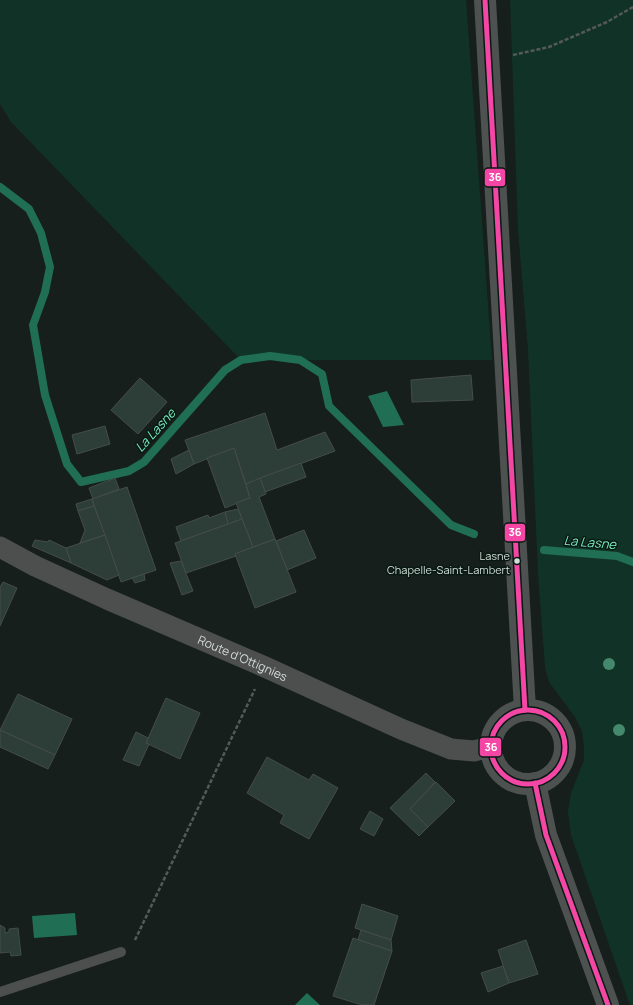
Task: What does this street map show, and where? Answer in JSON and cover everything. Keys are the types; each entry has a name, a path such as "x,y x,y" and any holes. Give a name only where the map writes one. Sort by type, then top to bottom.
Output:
{"street":[{"path":"485,0 525,710"},
{"name":"Route d'Ottignies","path":"0,546 35,566 107,599 265,667 401,729 451,749 474,752 490,747"},
{"path":"525,710 537,710 556,722 564,740 565,754 559,767 549,778 535,784 521,784 504,775 493,760 490,747 492,736 496,727 503,719 513,712 525,710"},
{"path":"535,784 546,835 608,1005"}],"lane":[{"path":"0,992 121,952"}],"path":[{"path":"489,60 549,47 606,22 633,7"},
{"path":"121,952 133,944 265,667"}],"shaded area":[{"path":"0,0 466,0 492,360 300,360 270,356 241,360 11,122 0,104"},
{"path":"510,0 633,0 633,1005 630,1005 571,835 568,811 571,793 584,760 582,731 575,717 549,682 545,667 538,573 528,349 518,229"},
{"path":"387,391 404,425 383,427 368,396"},
{"path":"75,913 77,935 34,938 32,916"},
{"path":"307,993 320,1005 295,1005"}],"building":[{"path":"471,375 473,400 412,402 411,380"},
{"path":"140,378 167,402 138,434 111,410"},
{"path":"265,413 277,450 325,432 335,451 246,484 234,448 194,464 185,440"},
{"path":"105,426 110,444 77,454 72,435"},
{"path":"234,448 250,498 225,508 207,458"},
{"path":"189,450 194,464 176,474 171,459"},
{"path":"301,463 306,477 265,492 260,478"},
{"path":"115,478 119,489 93,499 89,488"},
{"path":"260,478 266,494 259,497 275,539 253,547 236,503 250,498 246,484"},
{"path":"127,487 156,570 121,582 92,499"},
{"path":"92,499 94,506 78,511 76,504"},
{"path":"94,506 105,535 80,543 85,530 78,511"},
{"path":"238,509 242,519 228,524 225,512"},
{"path":"225,512 228,524 181,541 176,527 208,515 209,518"},
{"path":"242,519 253,547 235,554 236,556 186,573 175,543"},
{"path":"304,530 316,558 287,570 276,541"},
{"path":"105,535 119,575 107,580 71,563 66,548"},
{"path":"275,539 296,592 255,608 235,554"},
{"path":"35,540 48,542 49,540 66,548 71,563 32,546"},
{"path":"181,561 193,591 182,595 170,563"},
{"path":"144,574 145,580 135,583 132,578"},
{"path":"3,582 17,588 0,626 0,587"},
{"path":"18,694 72,719 55,755 0,730"},
{"path":"166,698 200,713 180,759 146,743"},
{"path":"0,730 55,755 48,769 0,747"},
{"path":"136,732 148,738 146,743 149,744 139,766 123,760"},
{"path":"267,757 309,780 313,774 338,788 309,839 280,823 284,815 247,793"},
{"path":"426,773 435,782 410,809 428,827 419,836 390,808"},
{"path":"436,782 455,801 428,827 410,809"},
{"path":"370,811 383,819 374,836 360,829"},
{"path":"362,904 398,916 391,940 355,928"},
{"path":"0,925 5,928 5,933 9,932 9,929 18,928 21,955 11,956 10,952 0,953"},
{"path":"361,930 391,940 392,951 358,940"},
{"path":"353,938 392,951 374,1005 362,1005 333,996"},
{"path":"526,940 538,974 509,983 498,950"},
{"path":"503,966 509,983 488,992 481,973"}],"waterway":[{"name":"La Lasne","path":"0,187 29,209 41,233 50,267 45,292 33,325 45,395 67,464 81,482 129,471 144,462 225,370 241,360 270,356 300,360 322,374 329,406 451,525 474,534"},
{"name":"La Lasne","path":"544,550 617,556 633,562"}],"transit line":[{"name":"36","path":"485,0 525,710"},
{"name":"36","path":"528,710 549,716 559,726 565,747 559,768 549,778 528,784 507,778 497,768 491,747 497,726 507,716 528,710"},
{"name":"36","path":"535,783 546,835 608,1005"}],"place":[{"name":"Lasne Chapelle-Saint-Lambert","path":"517,561"}]}
